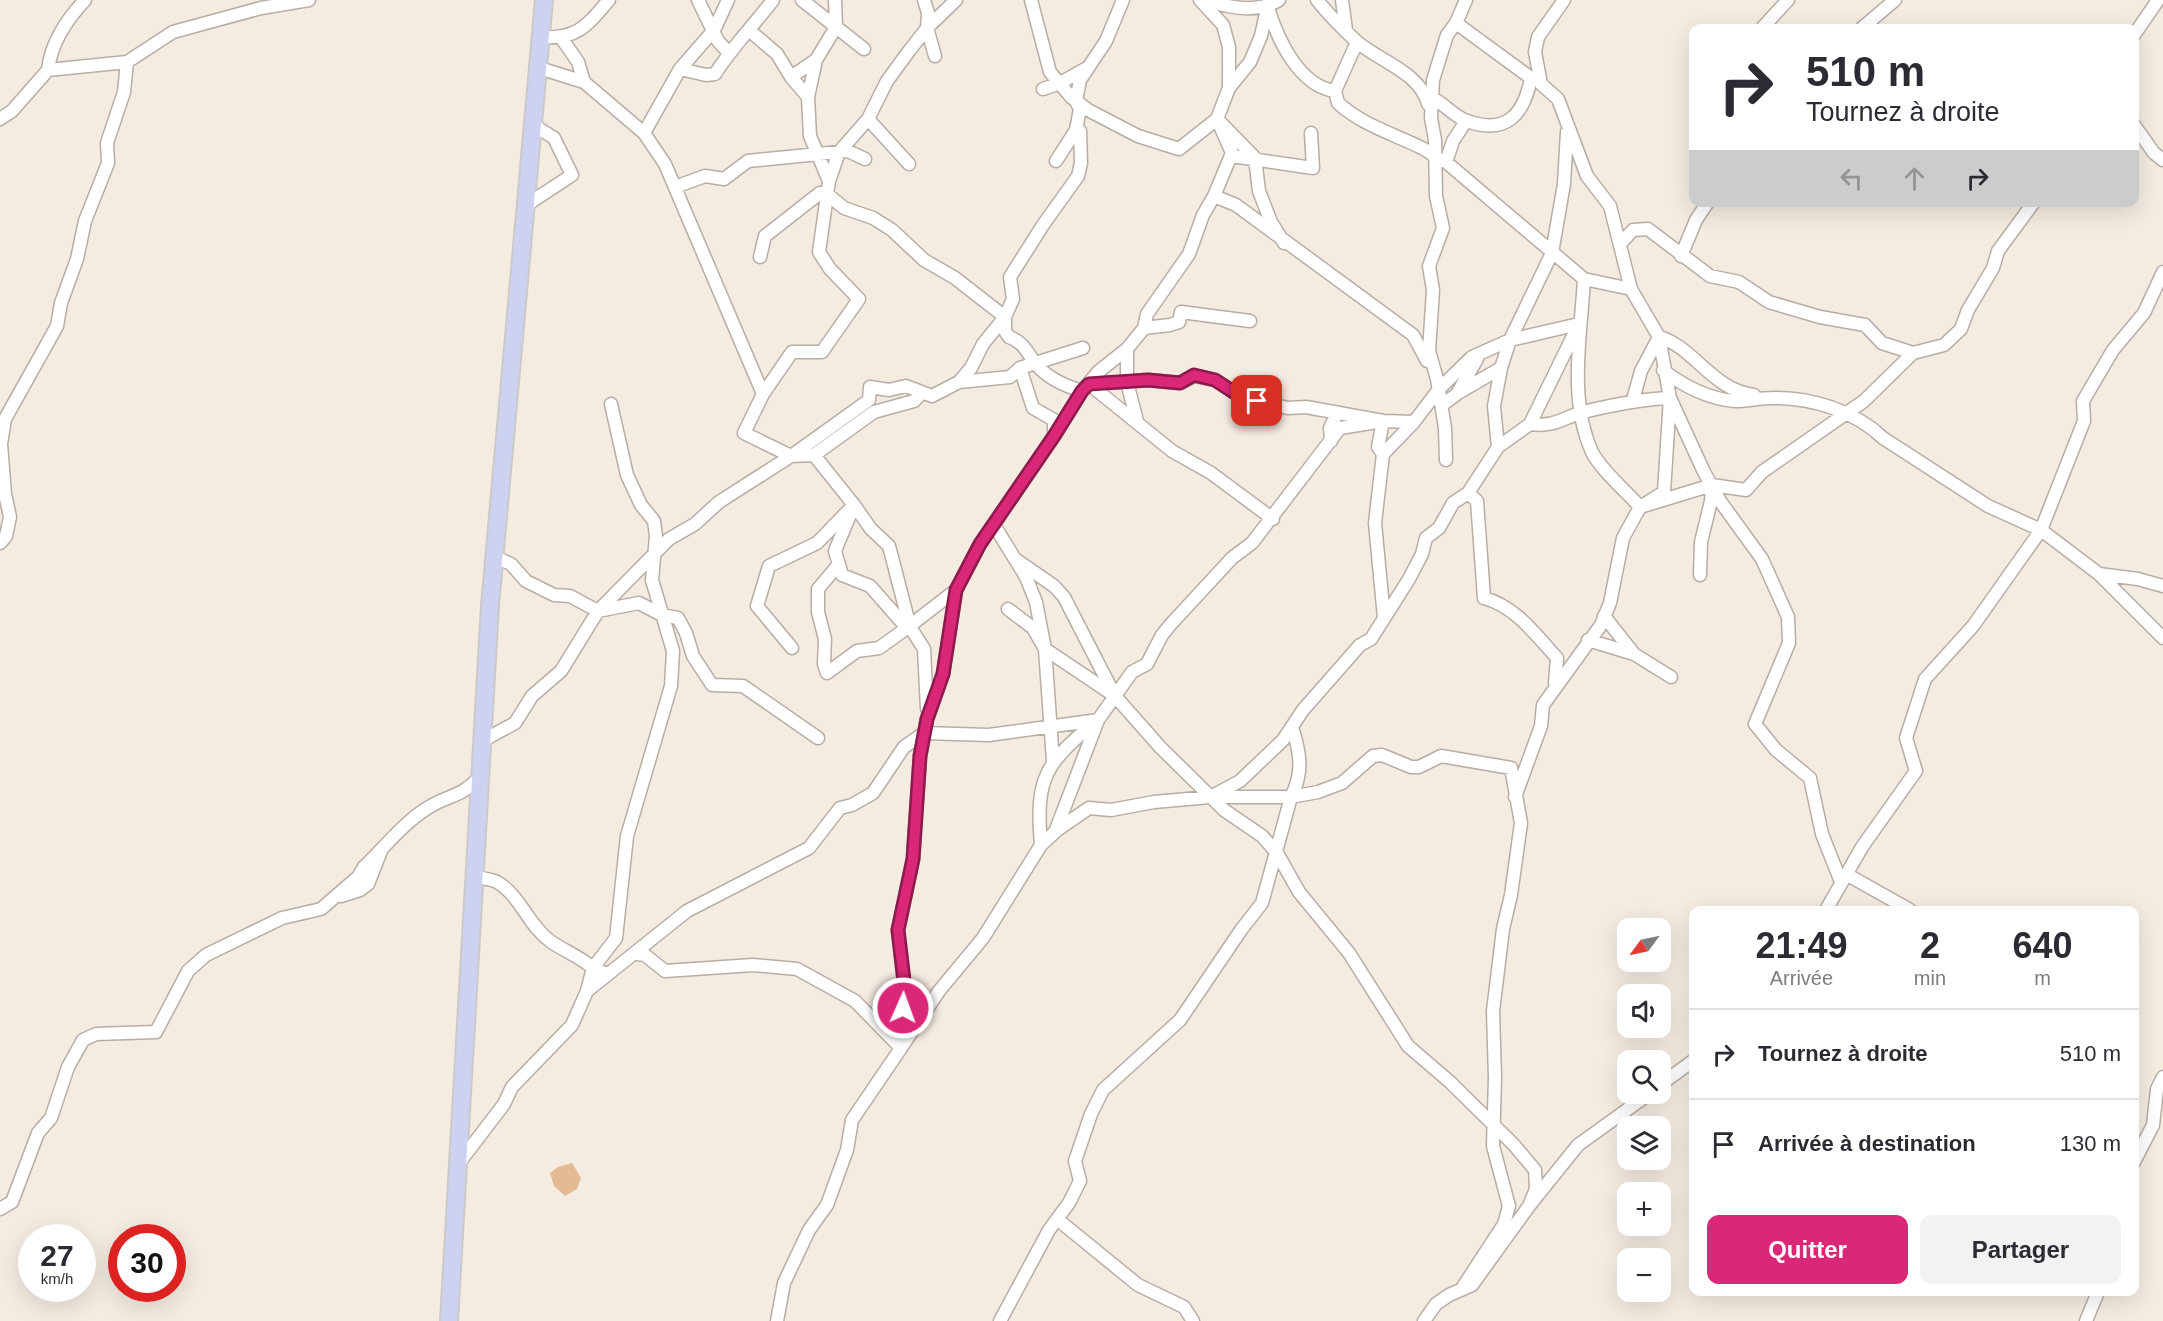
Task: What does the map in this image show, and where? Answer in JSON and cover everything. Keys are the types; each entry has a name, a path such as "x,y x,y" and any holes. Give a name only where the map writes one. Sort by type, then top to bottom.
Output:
{"highway":[{"path":"449,1321 482,741 495,557 536,67 544,0"}],"street":[{"path":"0,119 12,111 48,70 50,56 69,18 85,0"},
{"path":"48,70 127,62 173,32 261,8 309,0"},
{"path":"540,37 562,39 586,27 609,0"},
{"path":"698,0 718,41 728,52"},
{"path":"644,134 680,69 714,30 728,0"},
{"path":"680,69 706,75 715,74 728,52 750,31 773,0"},
{"path":"802,0 864,49"},
{"path":"829,181 822,159 817,155 810,136 808,97 816,60 836,27 834,0"},
{"path":"924,0 928,13 927,28 935,56"},
{"path":"921,394 914,401 874,412 814,455 791,456 744,433 763,394 792,352 822,352 859,299 830,269 819,252 829,181 839,152 868,119 887,81 927,28 956,0"},
{"path":"1031,0 1050,72 1076,101 1109,123 1138,136 1179,149 1217,119 1229,88 1250,62 1261,36 1268,4"},
{"path":"1056,161 1076,130 1080,109 1076,101 1080,80 1110,33 1123,0"},
{"path":"1200,0 1223,25 1229,46 1229,88"},
{"path":"1206,0 1221,6 1268,4 1278,0"},
{"path":"1317,0 1357,42 1405,75 1430,97 1466,121 1496,126 1519,113 1536,81 1535,52 1538,37 1564,0"},
{"path":"1342,0 1346,30"},
{"path":"1446,460 1442,405 1429,351 1433,290 1429,266 1443,228 1436,196 1441,161 1431,118 1430,97 1447,35 1456,23 1466,0"},
{"path":"1766,24 1788,0"},
{"path":"1867,24 1895,0"},
{"path":"2139,28 2158,0"},
{"path":"1268,4 1277,37 1295,64 1323,89 1335,91"},
{"path":"1456,23 1558,99 1567,131 1587,176 1610,206 1631,288 1659,337 1663,370 1670,398 1720,501 1762,559 1788,617 1789,643 1755,724 1776,750 1810,778 1822,834 1843,878 1902,906"},
{"path":"750,31 777,54 791,77 808,97"},
{"path":"562,39 578,62 584,82"},
{"path":"1357,42 1335,91 1338,103 1387,133 1425,148 1584,279 1631,288"},
{"path":"791,77 816,60"},
{"path":"0,543 6,536 10,517 5,494 1,444 5,418 57,326 61,303 77,259 85,221 108,163 107,143 124,92 127,62"},
{"path":"1060,83 1090,66"},
{"path":"536,67 584,82 644,134 665,164 763,394"},
{"path":"868,119 909,164"},
{"path":"901,1048 897,1029 903,1008 904,981 898,930 913,859 913,833 924,733 943,674 956,590 980,544 1085,388 1098,372 1127,349 1144,328 1147,314 1189,254 1203,215 1214,196 1232,153 1217,119"},
{"path":"1217,119 1255,158 1259,191 1271,222 1284,243"},
{"path":"1441,161 1466,121"},
{"path":"525,206 572,175 554,138 532,124"},
{"path":"959,382 971,368 983,344 1005,317 1013,299 1010,277 1078,176 1081,163 1080,131 1076,130"},
{"path":"1498,447 1494,406 1502,368 1510,340 1552,253 1564,184 1567,131"},
{"path":"2139,131 2154,153 2163,160"},
{"path":"1231,156 1313,168 1311,133"},
{"path":"675,188 705,176 724,179 748,161 848,151 865,159"},
{"path":"759,257 765,236 820,194 827,194 844,208 873,218 892,230 924,260 955,278 1005,317"},
{"path":"1214,196 1236,205 1284,243 1413,335 1433,369"},
{"path":"1680,256 1696,220 1705,207"},
{"path":"1640,507 1712,485 1746,490 1762,472 1808,442 1845,412 1864,401 1913,353 1944,345 1961,329 1968,310 1993,268 1998,251 2030,207"},
{"path":"1621,243 1633,230 1648,229 1680,256 1710,276 1739,282 1769,302 1820,317 1865,325 1882,343 1913,353"},
{"path":"1828,906 1843,878 1916,771 1906,738 1925,680 1973,626 2041,530 2084,421 2083,401 2114,350 2144,313 2163,272"},
{"path":"1584,279 1579,324 1579,413 1593,453 1640,507"},
{"path":"1144,328 1179,322 1181,312 1250,321"},
{"path":"1005,317 1005,331 1008,337 1015,339 1031,353 1035,363 1059,383 1085,388 1148,380 1180,383 1194,375 1215,380 1235,393 1257,401 1288,408 1306,407 1383,421 1414,422"},
{"path":"1384,618 1375,523 1383,454 1414,422 1439,389 1472,357 1510,340 1579,324"},
{"path":"1210,796 1240,781 1283,740 1303,710 1360,645 1371,639 1418,563 1426,538 1438,528 1453,503 1468,493 1498,447 1530,424 1579,324"},
{"path":"1659,337 1671,340 1708,373 1740,393 1814,402 1845,412 1953,485 2009,518 2041,530 2099,574 2163,638"},
{"path":"1633,400 1641,371 1659,337"},
{"path":"482,741 514,723 532,696 561,671 598,611 669,538 694,524 719,502 791,456 869,400 870,387 889,390 906,386 921,394 932,396 959,382 1010,377 1020,368 1083,348"},
{"path":"1127,349 1127,382 1137,421"},
{"path":"1457,394 1480,354"},
{"path":"1020,368 1033,408 1053,420 1054,436"},
{"path":"1442,405 1502,368"},
{"path":"1663,370 1676,380 1706,395 1735,401 1773,397"},
{"path":"1085,388 1137,421 1172,451 1211,473 1273,519"},
{"path":"1530,424 1548,426 1579,413 1633,400 1670,398"},
{"path":"1514,797 1541,726 1543,705 1555,685 1601,625 1615,584 1623,538 1640,507 1664,492 1670,398"},
{"path":"458,1164 504,1104 512,1087 572,1025 587,991 593,968 616,938 627,836 671,686 673,651 652,580 656,536 654,521 641,505 627,475 611,404"},
{"path":"1331,441 1330,428 1337,413"},
{"path":"1041,846 1040,803 1048,768 1053,760 1098,720 1132,672 1147,664 1171,624 1232,558 1252,543 1273,519 1340,428 1383,421"},
{"path":"1383,421 1378,447 1383,454"},
{"path":"814,455 854,505 875,522 889,546 909,628"},
{"path":"1700,575 1701,542 1712,501 1712,485"},
{"path":"1468,493 1477,501 1484,598 1499,602 1527,625 1557,658 1555,685"},
{"path":"854,505 835,551 838,564 842,575 870,586 909,628 924,649 927,719"},
{"path":"792,648 758,606 769,566 817,543 854,505"},
{"path":"994,525 1015,558 1036,602 1046,649 1053,760"},
{"path":"495,557 511,564 526,581 554,594 570,596 598,611 639,603 662,615 678,618 686,633 693,656 712,685 743,686 818,738"},
{"path":"1015,558 1054,586 1064,597 1115,696 1160,747 1210,796 1262,836 1277,853 1299,892 1349,953 1408,1046 1450,1082 1535,1170 1536,1189 1529,1206"},
{"path":"838,564 818,589 818,612 825,639 824,663 827,673 857,651 879,648 909,628 956,590"},
{"path":"2099,574 2138,579 2163,586"},
{"path":"1008,609 1033,628 1046,649 1115,696"},
{"path":"1604,616 1634,654"},
{"path":"1588,640 1634,654 1671,677"},
{"path":"587,991 694,907 748,882 809,848 840,808 852,805 873,793 904,747 924,733 989,735 1098,720"},
{"path":"1055,832 1098,720"},
{"path":"1000,1321 1080,1181 1075,1161 1091,1114 1103,1090 1180,1020 1262,903 1291,797 1299,783 1301,755 1292,727"},
{"path":"777,1321 784,1283 809,1230 827,1204 847,1150 852,1120 939,991 983,938 1041,846 1055,832 1089,808 1112,810 1154,802 1210,796 1291,797 1318,792 1342,783 1373,756 1382,755 1411,767 1419,767 1441,756 1511,768 1514,797 1521,823 1512,895 1498,963 1493,1011 1493,1146 1509,1206 1504,1224 1461,1290"},
{"path":"0,1209 12,1202 38,1133 51,1118 68,1067 82,1040 96,1034 156,1032 188,971 206,955 282,918 321,909 335,899 381,850 420,814 430,807 457,797 480,777"},
{"path":"474,877 497,882 516,900 531,922 550,941 580,956 593,968 607,974"},
{"path":"637,954 645,955 665,970 753,965 797,969 855,1001 901,1048"},
{"path":"1671,1077 1689,1064"},
{"path":"2139,1152 2153,1125 2157,1089 2163,1077"},
{"path":"1424,1321 1436,1304 1472,1285 1529,1206 1578,1145 1635,1104"},
{"path":"1057,1219 1138,1285 1184,1307 1193,1321"},
{"path":"2086,1321 2096,1296"}],"shaded area":[{"path":"572,1163 581,1178 577,1189 565,1196 554,1186 550,1173 558,1167"}],"route":[{"path":"903,1008 904,981 898,930 910,882 913,859 920,756 927,719 943,674 956,590 980,544 1082,391 1089,384 1148,380 1180,383 1194,375 1215,380 1235,393 1257,401"}]}
